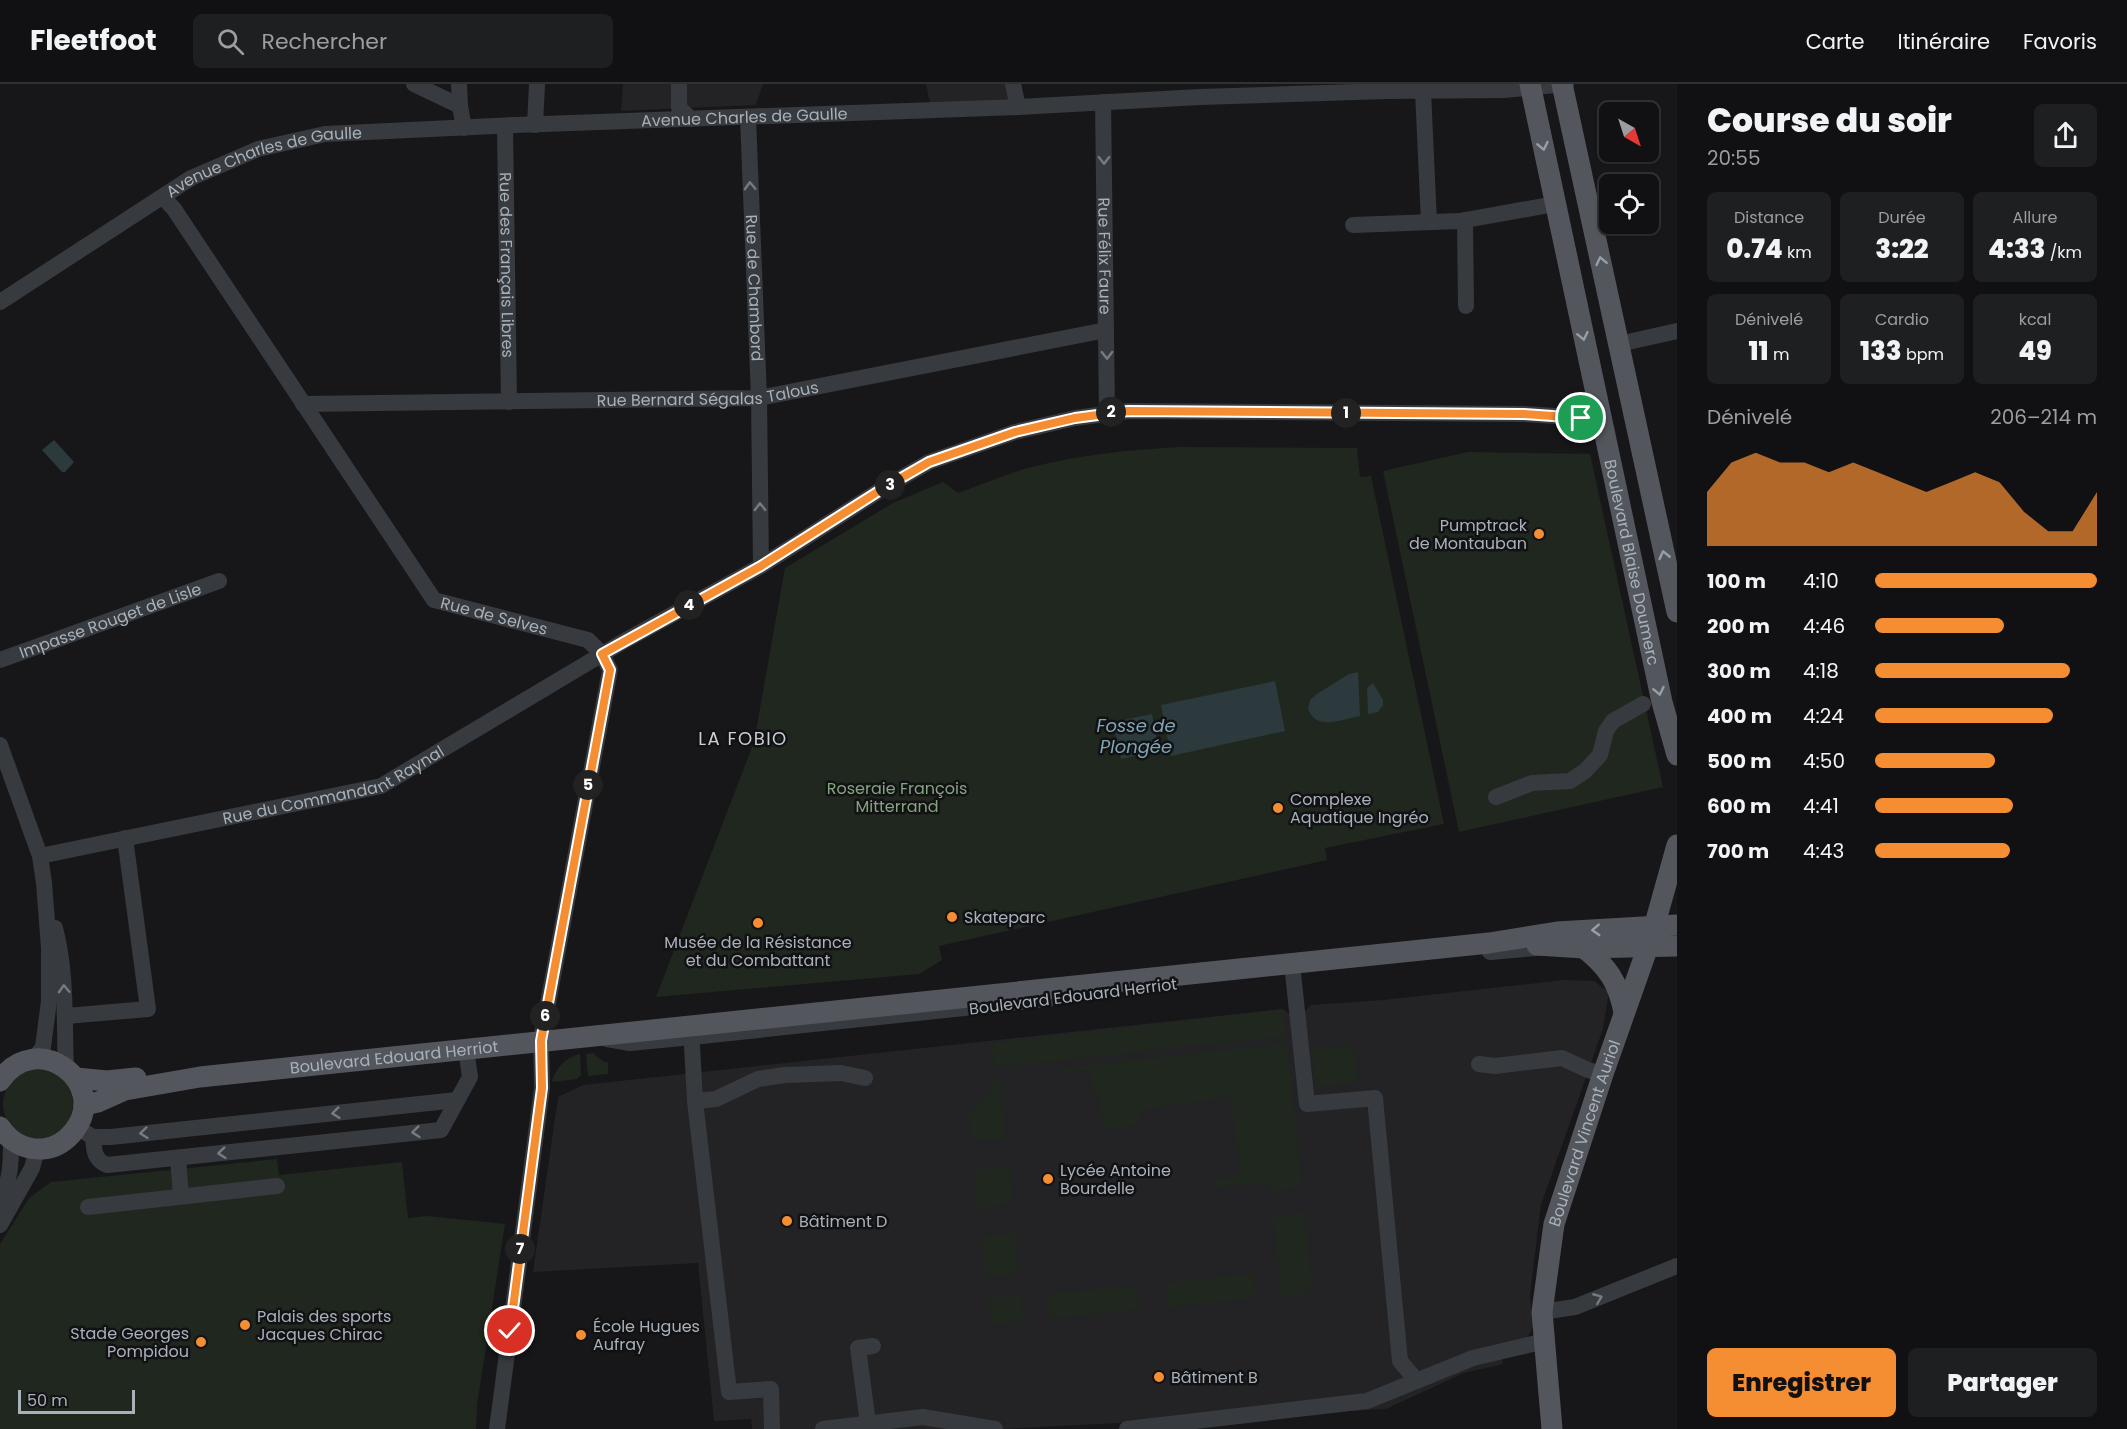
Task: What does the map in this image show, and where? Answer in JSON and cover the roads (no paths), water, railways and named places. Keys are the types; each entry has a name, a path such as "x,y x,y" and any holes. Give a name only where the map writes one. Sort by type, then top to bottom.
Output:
{"main road":[{"name":"Boulevard Blaise Doumerc","path":"1563,84 1677,612"},
{"name":"Boulevard Blaise Doumerc","path":"1531,86 1662,702 1677,755"},
{"name":"Boulevard Vincent Auriol","path":"1552,1429 1542,1312 1554,1224 1654,927 1677,845"},
{"name":"Boulevard Edouard Herriot","path":"84,1105 98,1102 125,1090 200,1077 588,1036 691,1032 1292,967 1389,952 1489,943 1557,932 1677,926"},
{"name":"Boulevard Edouard Herriot","path":"1489,943 1584,948 1677,946"},
{"path":"1584,948 1602,963 1614,980 1624,1012"},
{"name":"Boulevard Edouard Herriot","path":"34,1059 51,1060 71,1073 107,1081 175,1074 200,1077"},
{"path":"0,1080 15,1065 34,1059"},
{"path":"6,1133 19,1145 37,1149 56,1146 72,1135 85,1132 82,1091 71,1073"}],"street":[{"path":"414,84 460,106"},
{"path":"459,84 464,128"},
{"path":"535,124 537,84"},
{"path":"677,84 679,108 691,119"},
{"path":"1013,84 1018,107"},
{"name":"Avenue Charles de Gaulle","path":"0,302 191,178 264,147 325,134 535,124 1018,107 1103,102 1199,91 1357,88 1423,92 1563,84"},
{"path":"1423,92 1428,219"},
{"name":"Rue Félix Faure","path":"1103,102 1107,412"},
{"name":"Rue de Chambord","path":"748,117 759,398 761,566"},
{"name":"Rue des Français Libres","path":"505,127 509,402"},
{"name":"Rue de Selves","path":"163,196 174,209 434,600 588,640 602,654"},
{"path":"1353,225 1428,219 1465,220 1555,204"},
{"path":"1465,220 1466,306"},
{"name":"Rue Bernard Ségalas Talous","path":"303,404 759,398 1106,330"},
{"path":"1619,344 1677,331"},
{"name":"Rue du Commandant Raynal","path":"39,856 381,786 602,654 761,566 929,462 1015,432 1107,412 1524,414 1601,419"},
{"name":"Impasse Rouget de Lisle","path":"0,660 219,581"},
{"path":"497,1429 542,1088 541,1041 610,670 602,654"},
{"path":"1496,797 1532,783 1570,781 1585,771 1600,755 1606,731 1613,721 1643,704"},
{"path":"0,746 39,856 61,951 71,1073"},
{"path":"66,1016 148,1009 125,838"},
{"path":"34,1059 43,1047 49,1001 49,948 44,883"},
{"name":"Boulevard Edouard Herriot","path":"1292,967 1558,946"},
{"path":"1292,967 1307,1104 1375,1098 1400,1361 1417,1381"},
{"path":"691,1032 695,1101 729,1392 771,1389 772,1429"},
{"path":"85,1132 100,1162 107,1165 441,1130 470,1077 466,1049"},
{"path":"1479,1064 1495,1066 1562,1058 1603,1074"},
{"path":"695,1101 716,1099 758,1079 841,1073 865,1078"},
{"path":"85,1132 111,1137 457,1100"},
{"path":"0,1200 9,1181 11,1167 6,1133"},
{"path":"0,1225 32,1167 37,1149"},
{"path":"178,1158 181,1196"},
{"path":"88,1207 277,1186"},
{"path":"1542,1312 1575,1307 1677,1266"},
{"path":"1127,1429 1367,1401 1473,1358 1545,1341"},
{"path":"868,1423 858,1348 873,1346"},
{"path":"823,1429 923,1417 995,1429"}],"water":[{"path":"54,440 74,462 65,472 62,472 42,450"},
{"path":"1358,672 1360,716 1330,722 1317,720 1308,708 1310,700 1349,674"},
{"path":"1275,681 1285,731 1171,756 1161,705"},
{"path":"1373,683 1383,700 1383,705 1378,712 1368,714 1367,688"},
{"name":"Fosse de Plongée","path":"1152,714 1159,751 1121,759 1113,722"}],"place":[{"name":"Pumptrack de Montauban","path":"1539,534"},
{"name":"Complexe Aquatique Ingréo","path":"1278,808"},
{"name":"Skateparc","path":"952,917"},
{"name":"Musée de la Résistance et du Combattant","path":"758,923"},
{"name":"Lycée Antoine Bourdelle","path":"1048,1179"},
{"name":"Bâtiment D","path":"787,1221"},
{"name":"Palais des sports Jacques Chirac","path":"245,1325"},
{"name":"École Hugues Aufray","path":"581,1335"},
{"name":"Stade Georges Pompidou","path":"201,1342"},
{"name":"Bâtiment B","path":"1159,1377"}],"district":[{"name":"LA FOBIO","path":"743,739"}],"park label":[{"name":"Roseraie François Mitterrand","path":"897,797"}]}
